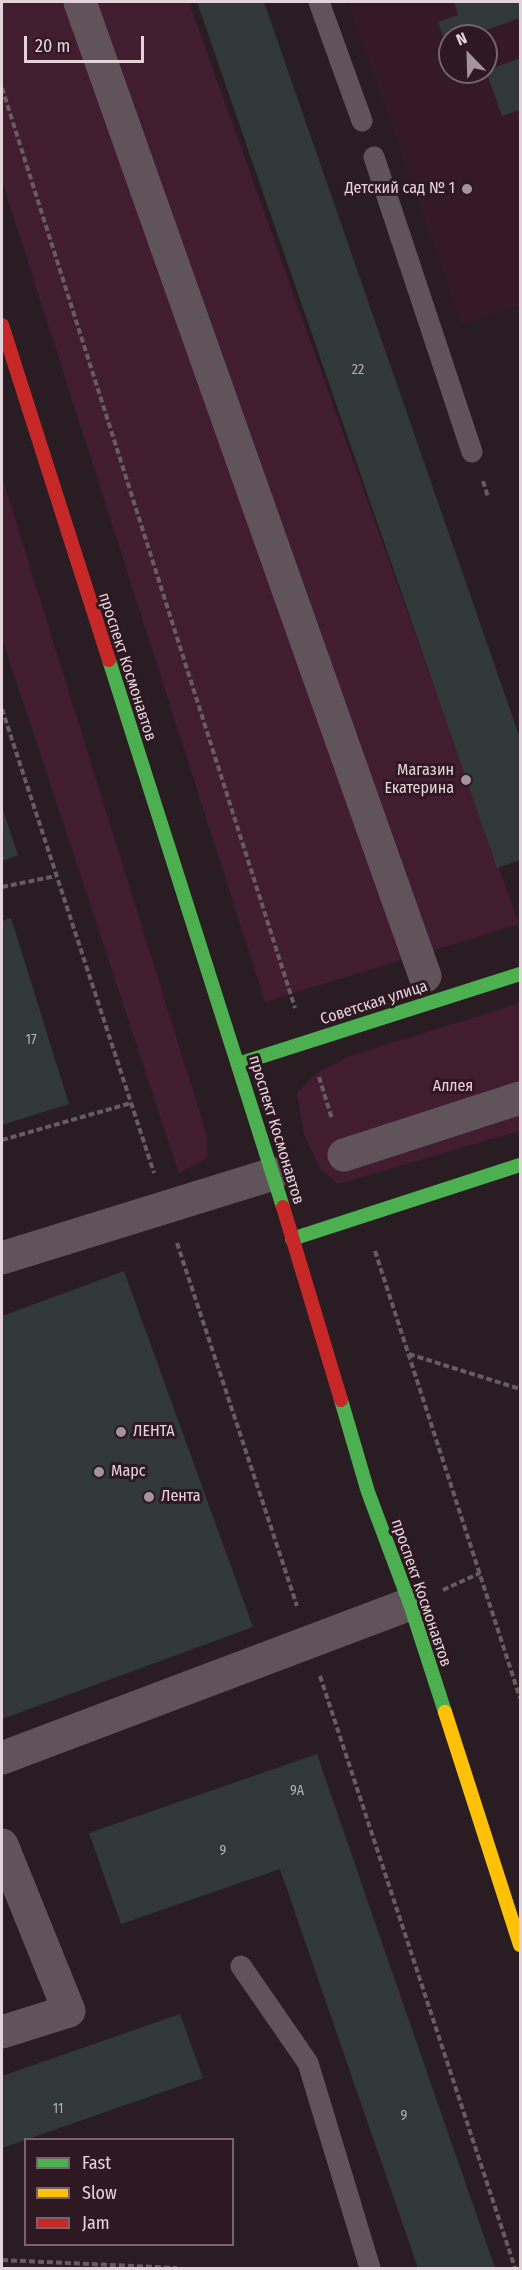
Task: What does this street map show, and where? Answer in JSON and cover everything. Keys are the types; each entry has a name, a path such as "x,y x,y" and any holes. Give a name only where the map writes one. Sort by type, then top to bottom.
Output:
{"main road":[{"name":"проспект Космонавтов","path":"2,325 273,1174 368,1492 410,1604 520,1945"},
{"name":"Советская улица","path":"238,1064 520,974"},
{"path":"292,1239 520,1166"}],"street":[{"path":"80,2 425,976"},
{"path":"344,1155 520,1098"},
{"path":"2,1258 273,1174"},
{"path":"2,1758 410,1604"},
{"path":"2,1845 69,2011 2,2032"}],"lane":[{"path":"320,2 362,121"},
{"path":"374,157 472,452"},
{"path":"241,1966 308,2063 370,2268"}],"path":[{"path":"2,88 344,1155"},
{"path":"2,709 515,2268"},
{"path":"2,887 56,876"},
{"path":"2,1140 131,1103"},
{"path":"363,1216 520,1698"},
{"path":"409,1354 520,1389"},
{"path":"2,2260 177,2268"}],"shaded area":[{"name":"Детский сад № 1","path":"348,2 520,2 520,305 462,325"}],"green space":[{"path":"2,2 189,2 519,924 265,1002 2,181"},
{"path":"2,477 207,1136 207,1158 179,1173 2,639"},
{"name":"Аллея","path":"520,1003 520,1131 338,1184 320,1169 304,1134 297,1093 317,1073 347,1057"}],"building":[{"path":"197,2 264,2 520,738 520,860 497,868"},
{"path":"454,2 520,2 520,18 498,26 498,24 439,24 438,22 458,15"},
{"path":"520,58 520,110 502,116 491,84 498,84 498,66"},
{"path":"2,807 18,855 2,861"},
{"path":"11,918 69,1104 2,1125 2,921"},
{"name":"Марс","path":"124,1271 253,1627 2,1719 2,1316"},
{"path":"317,1754 495,2268 418,2268 280,1869 121,1924 89,1833"},
{"path":"180,2014 203,2078 31,2138 24,2138 24,2140 2,2148 2,2076"}],"traffic: fast":[{"path":"109,660 283,1207"},
{"path":"238,1064 520,974"},
{"path":"292,1239 520,1165"},
{"path":"341,1400 368,1492 410,1604 445,1712"}],"traffic: slow":[{"path":"445,1712 520,1945"}],"traffic: jam":[{"path":"2,325 109,660"},
{"path":"283,1207 341,1400"}],"place":[{"name":"Детский сад № 1","path":"467,189"},
{"name":"Магазин Екатерина","path":"466,780"},
{"name":"ЛЕНТА","path":"121,1432"},
{"name":"Марс","path":"99,1472"},
{"name":"Лента","path":"149,1497"}]}
